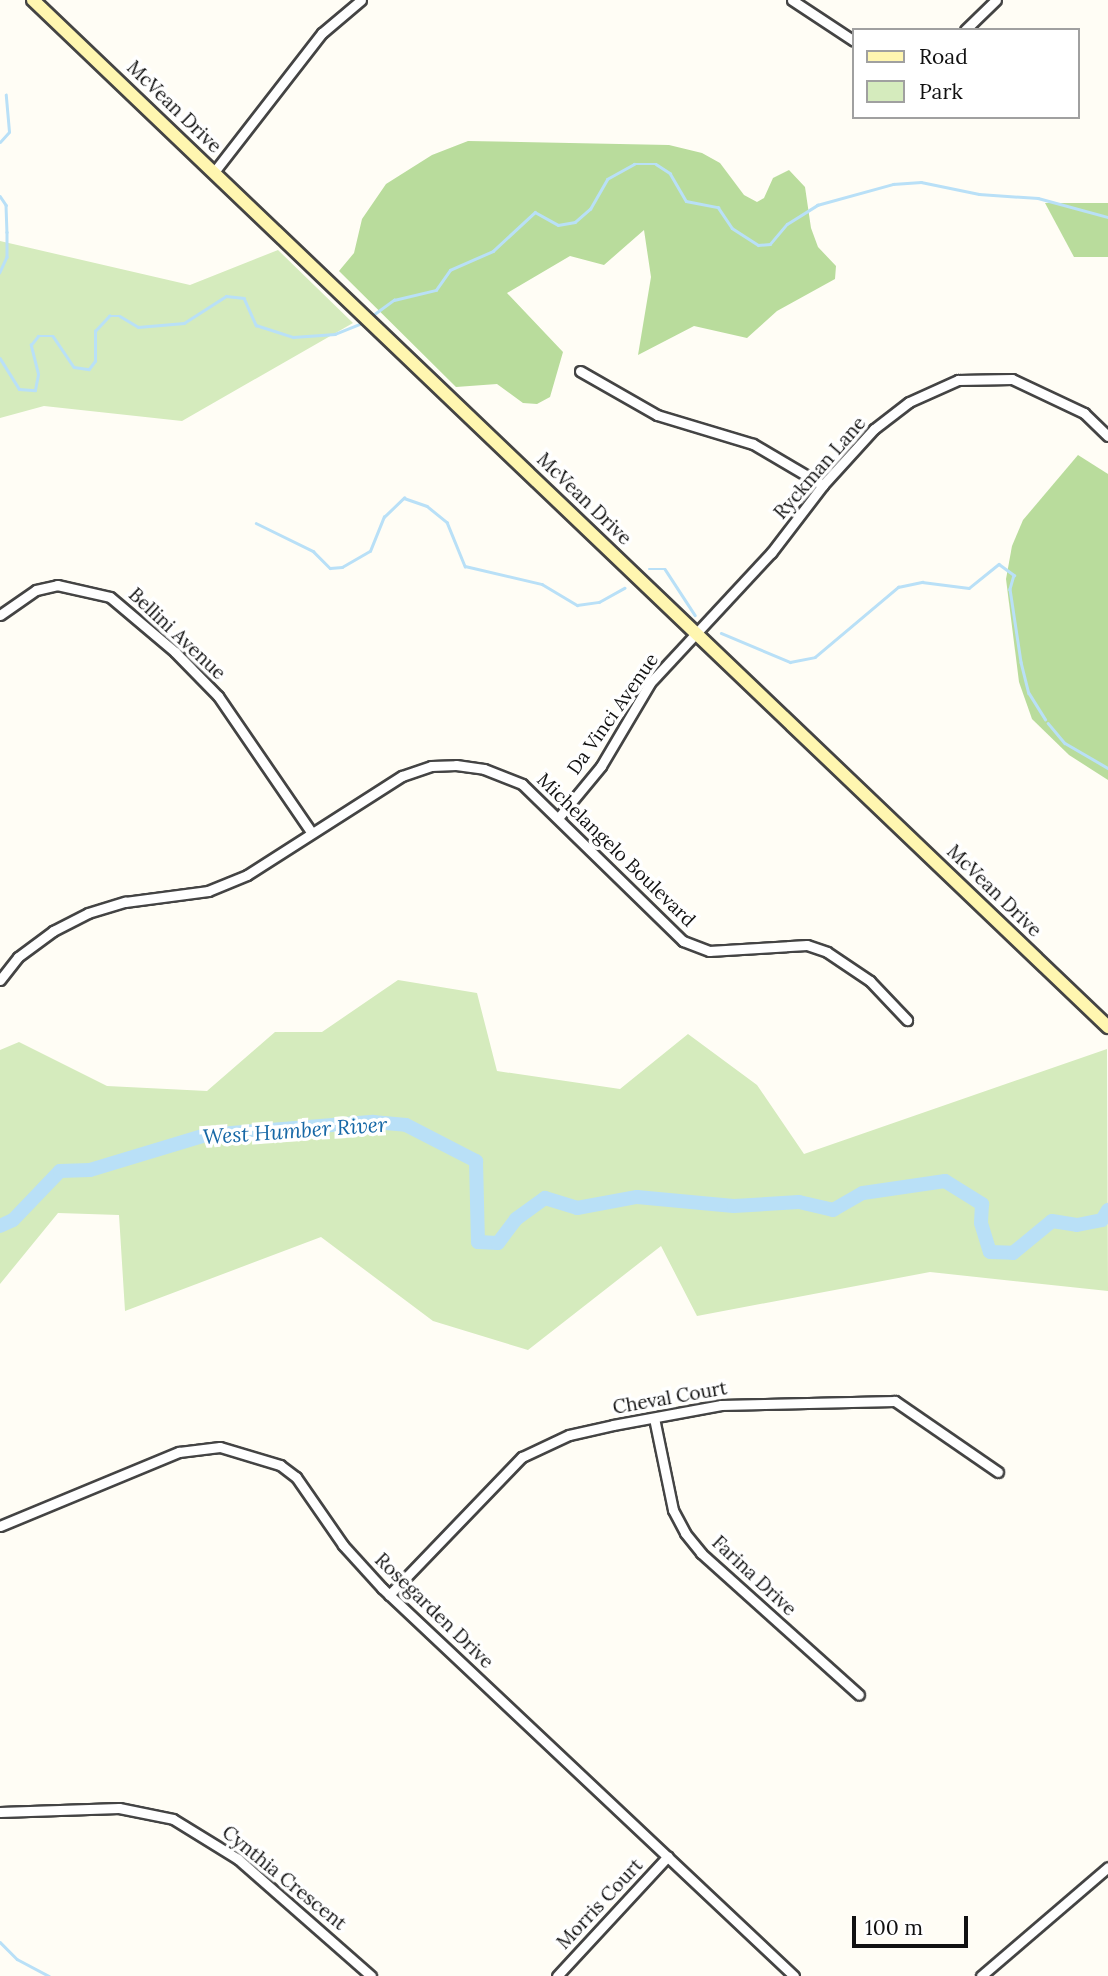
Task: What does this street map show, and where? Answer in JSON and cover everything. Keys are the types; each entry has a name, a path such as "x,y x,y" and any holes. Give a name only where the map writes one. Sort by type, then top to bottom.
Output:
{"main road":[{"name":"McVean Drive","path":"33,0 1108,1027"}],"street":[{"path":"214,172 322,33 361,0"},
{"path":"792,0 852,40"},
{"path":"967,28 996,0"},
{"path":"580,371 657,415 753,444 823,485"},
{"name":"Ryckman Lane","path":"695,632 771,553 823,485 874,429 909,402 958,380 1012,379 1084,412 1108,436"},
{"name":"Bellini Avenue","path":"0,615 36,590 57,585 110,597 176,652 218,696 311,832"},
{"name":"Da Vinci Avenue","path":"559,817 601,766 650,683 695,632"},
{"name":"Michelangelo Boulevard","path":"0,980 18,957 52,931 88,913 125,902 208,891 247,875 402,776 437,766 484,769 506,776 559,817 683,941 709,951 807,945 827,952 870,981 906,1020"},
{"name":"Cheval Court","path":"389,1595 522,1457 569,1435 721,1405 895,1401 999,1472"},
{"name":"Farina Drive","path":"654,1418 673,1510 685,1533 701,1553 859,1695"},
{"name":"Rosegarden Drive","path":"0,1526 180,1452 220,1447 263,1457 296,1477 343,1545 389,1595 794,1976"},
{"name":"Cynthia Crescent","path":"0,1812 119,1808 173,1819 238,1859 371,1976"},
{"name":"Morris Court","path":"557,1976 668,1856"},
{"path":"981,1976 1108,1867"}],"green space":[{"path":"468,141 669,145 702,153 720,163 744,195 757,202 764,198 773,178 789,170 805,187 811,228 818,247 836,266 835,279 777,311 747,338 694,326 638,355 651,277 644,230 604,265 570,256 507,293 563,352 550,397 537,404 523,403 497,384 456,387 339,271 354,253 362,219 386,184 432,155"},
{"path":"1045,203 1108,203 1108,257 1074,257"},
{"path":"0,241 190,285 278,250 353,323 182,421 44,406 0,418"},
{"path":"1078,455 1108,474 1108,780 1069,755 1032,719 1019,682 1006,579 1012,546 1023,520"},
{"path":"398,980 477,993 497,1071 620,1089 688,1034 757,1085 804,1154 1107,1049 1108,1291 930,1272 697,1316 661,1246 528,1350 433,1321 321,1237 125,1311 119,1215 58,1213 0,1284 0,1050 19,1042 107,1086 207,1091 275,1032 322,1032"}],"waterway":[{"path":"0,142 9,132 6,95"},
{"path":"373,315 394,300 436,290 450,270 493,251 535,212 558,225 575,222 590,209 607,179 634,164 656,164 670,173 686,201 718,207 732,228 758,245 770,244 787,224 817,205 893,184 921,182 979,194 1038,198 1108,217"},
{"path":"0,196 6,205 7,232 7,257 0,272"},
{"path":"0,358 19,389 35,390 38,374 31,345 38,336 53,336 74,367 89,369 95,361 95,331 109,316 120,316 138,327 184,323 226,296 244,298 256,325 293,337 335,334 362,323"},
{"path":"256,523 313,551 330,568 342,567 370,551 384,517 404,498 427,506 447,522 465,566 542,584 577,605 599,602 624,588"},
{"path":"721,633 790,662 815,657 898,587 922,582 969,588 999,564 1014,575 1010,589 1021,662 1029,693 1045,719"},
{"path":"649,569 665,569 695,615"},
{"path":"1048,723 1065,743 1108,768"},
{"name":"West Humber River","path":"0,1226 13,1220 60,1171 90,1170 206,1135 373,1122 406,1125 476,1161 478,1242 498,1243 516,1219 545,1198 577,1208 637,1197 734,1206 799,1202 833,1210 863,1193 945,1181 982,1204 981,1223 990,1252 1013,1253 1052,1221 1077,1225 1102,1220 1108,1210"},
{"path":"0,1942 17,1959 49,1976"}]}
